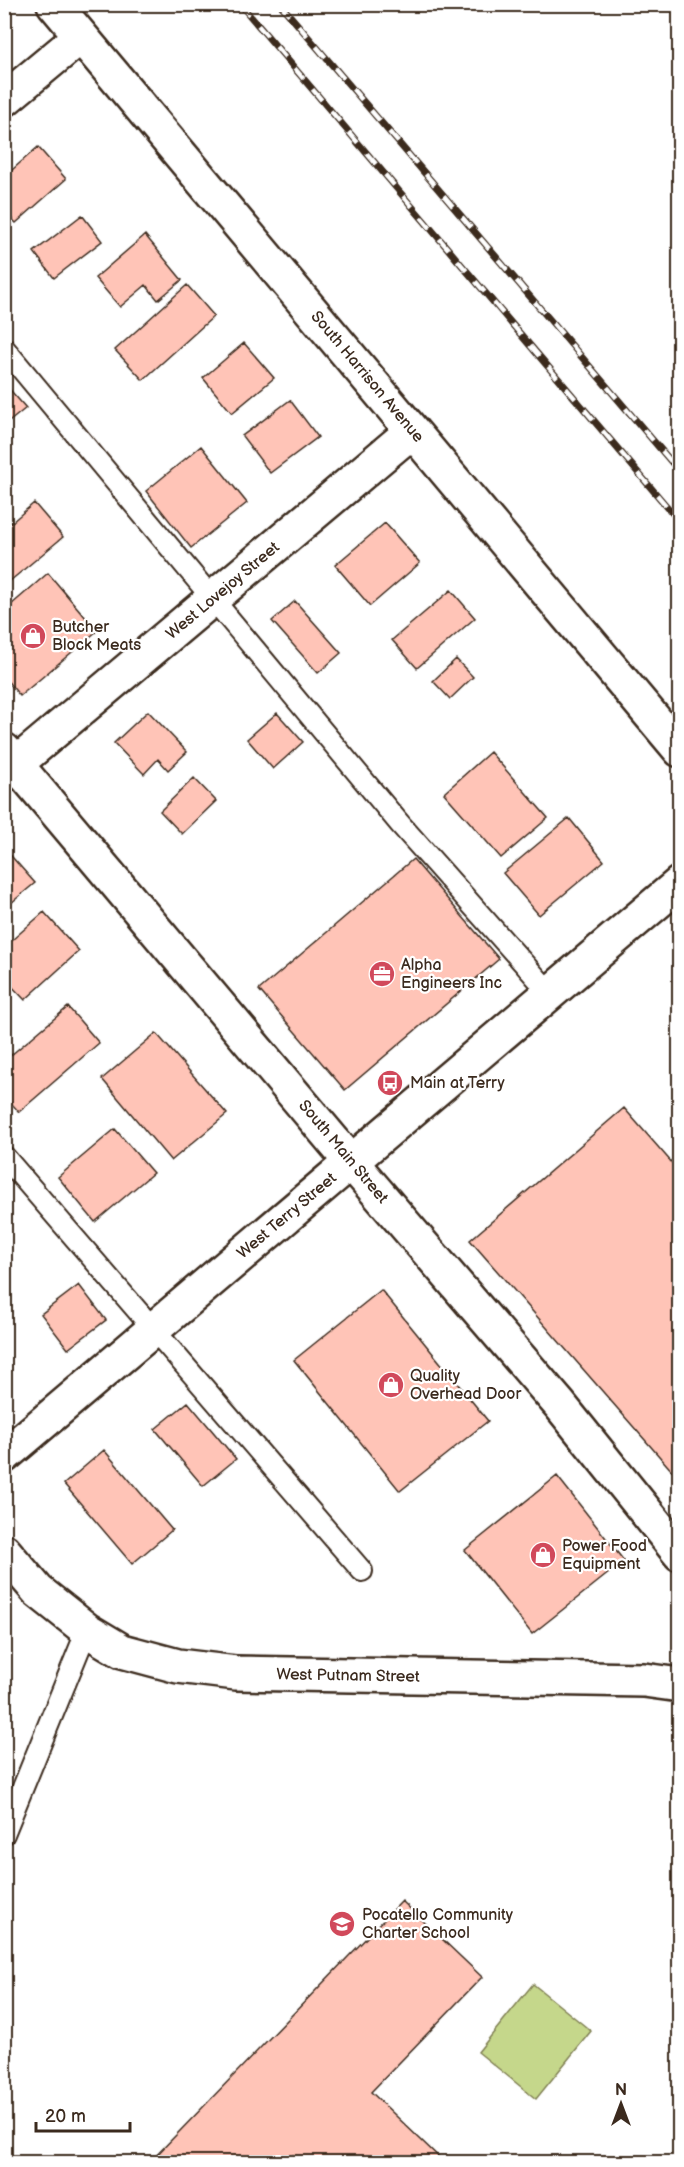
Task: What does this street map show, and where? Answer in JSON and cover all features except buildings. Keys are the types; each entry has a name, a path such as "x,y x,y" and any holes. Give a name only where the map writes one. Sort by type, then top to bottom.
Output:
{"street":[{"name":"South Harrison Avenue","path":"54,4 680,750"},
{"path":"4,100 81,36"},
{"name":"West Lovejoy Street","path":"8,763 214,599 412,431"},
{"name":"South Main Street","path":"8,763 560,1406 680,1554"},
{"name":"West Terry Street","path":"4,1456 680,883"},
{"name":"West Putnam Street","path":"4,1551 38,1591 87,1630 122,1651 178,1666 236,1673 644,1680 680,1685"}],"lane":[{"path":"4,348 400,824 550,993"},
{"path":"4,1156 362,1571"},
{"path":"4,1834 87,1630"}],"green space":[{"path":"533,1984 591,2031 536,2099 478,2052"}],"railway":[{"path":"240,4 680,522"},
{"path":"280,4 680,472"}],"place":[{"name":"Butcher Block Meats","path":"33,636"},
{"name":"Alpha Engineers Inc","path":"382,974"},
{"name":"Main at Terry","path":"390,1083"},
{"name":"Quality Overhead Door","path":"391,1385"},
{"name":"Power Food Equipment","path":"543,1555"},
{"name":"Pocatello Community Charter School","path":"342,1924"}]}
